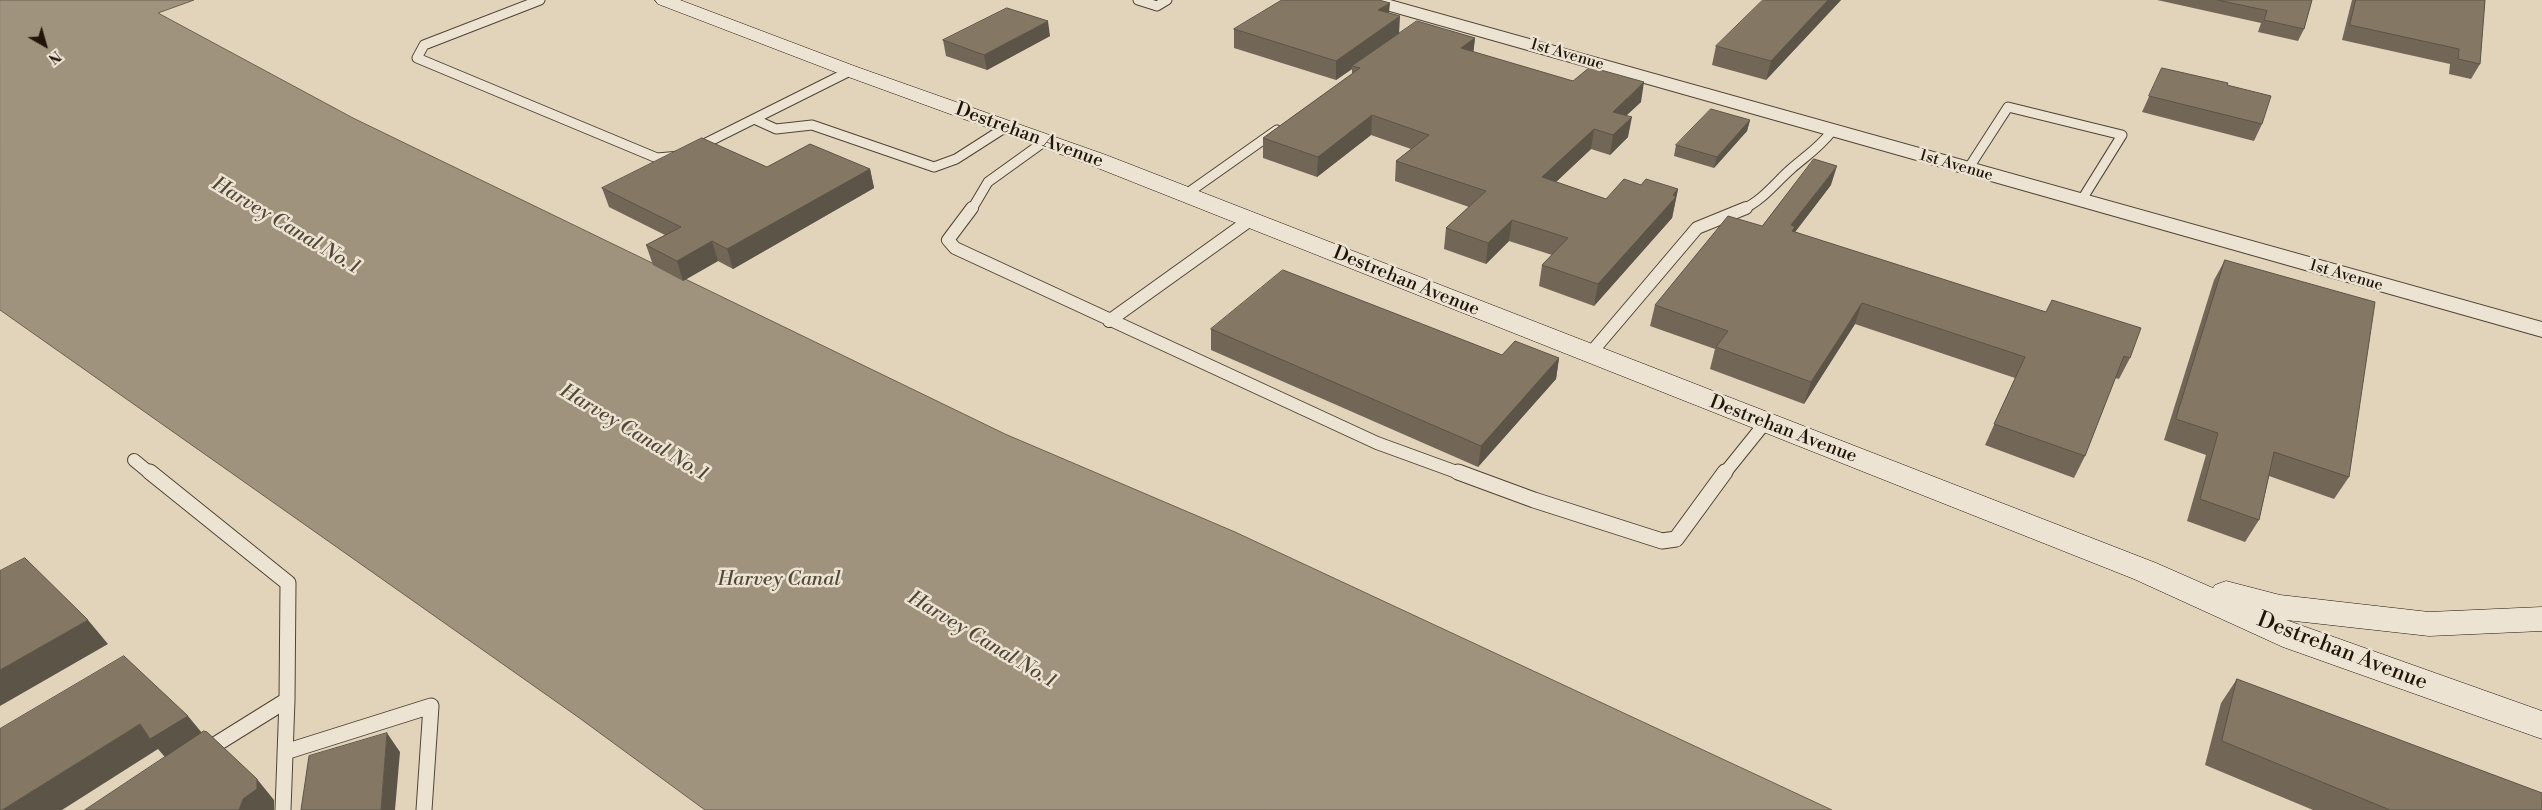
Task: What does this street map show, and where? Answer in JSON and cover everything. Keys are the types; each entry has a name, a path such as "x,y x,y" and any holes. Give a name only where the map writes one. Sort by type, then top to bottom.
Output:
{"main road":[{"name":"Destrehan Avenue","path":"664,0 850,71 1045,141 1250,220 2145,571 2296,638 2542,725"},
{"name":"Destrehan Avenue","path":"2145,571 2280,607 2342,616 2429,624 2542,619"}],"street":[{"name":"1st Avenue","path":"1371,0 1431,21 2542,330"}],"lane":[{"path":"540,0 424,45 418,58 657,158 680,156 850,71"},
{"path":"1138,0 1157,6 1167,0"},
{"path":"1968,169 2008,107 2122,135 2081,201"},
{"path":"754,119 776,129 812,125 934,167 956,158 1006,127"},
{"path":"1185,195 1282,126"},
{"path":"1590,354 1697,228 1752,205 1792,168 1819,148 1832,131"},
{"path":"1045,141 988,182 963,223 948,240 955,248 1377,443 1534,500 1662,541 1676,539 1701,502 1765,423"},
{"path":"1109,320 1250,220"},
{"path":"134,460 288,583 287,700 283,810"},
{"path":"195,757 287,700"},
{"path":"285,752 431,706 424,810"}],"water":[{"name":"Harvey Canal","path":"0,0 194,0 158,13 353,118 1005,434 1235,532 1832,810 705,810 578,717 0,310"}],"building":[{"path":"1282,0 1379,0 1390,3 1378,10 1400,16 1336,61 1234,29"},
{"path":"1763,0 1828,0 1771,61 1716,46"},
{"path":"2218,0 2312,0 2304,29 2264,20 2267,11"},
{"path":"2356,0 2485,0 2480,64 2458,59 2459,49 2350,25"},
{"path":"1007,8 1048,21 984,55 943,40"},
{"path":"1417,21 1475,38 1461,48 1573,81 1590,67 1644,82 1613,112 1632,117 1613,135 1594,129 1542,177 1606,199 1624,179 1641,185 1646,179 1678,189 1673,195 1676,197 1598,284 1542,265 1568,238 1512,220 1488,243 1446,228 1486,191 1396,161 1429,135 1372,115 1318,157 1263,138 1360,68 1352,66"},
{"path":"2162,68 2228,83 2227,85 2271,96 2262,124 2149,96"},
{"path":"1711,109 1750,120 1717,157 1676,145"},
{"path":"702,138 767,167 810,144 870,169 727,249 712,241 677,261 646,245 681,227 602,188"},
{"path":"1814,159 1837,166 1791,225 1795,227 1792,231 2046,312 2052,300 2141,328 2130,358 2124,356 2085,456 1994,424 2025,357 1862,303 1811,382 1716,347 1728,331 1655,305 1728,216 1762,226"},
{"path":"2225,260 2375,302 2349,477 2274,452 2259,520 2200,499 2218,433 2176,419"},
{"path":"1283,270 1502,355 1515,341 1559,358 1481,446 1211,329"},
{"path":"25,558 88,620 0,670 0,571"},
{"path":"124,656 188,716 150,739 140,724 0,810 0,729"},
{"path":"2237,679 2542,793 2542,810 2390,810 2222,741"},
{"path":"204,731 257,779 257,789 243,799 239,810 85,810"},
{"path":"387,733 381,810 301,810 309,756"}],"water label":[{"name":"Harvey Canal No. 1","path":"285,226"},
{"name":"Harvey Canal No. 1","path":"633,433"},
{"name":"Harvey Canal No. 1","path":"981,640"}]}
